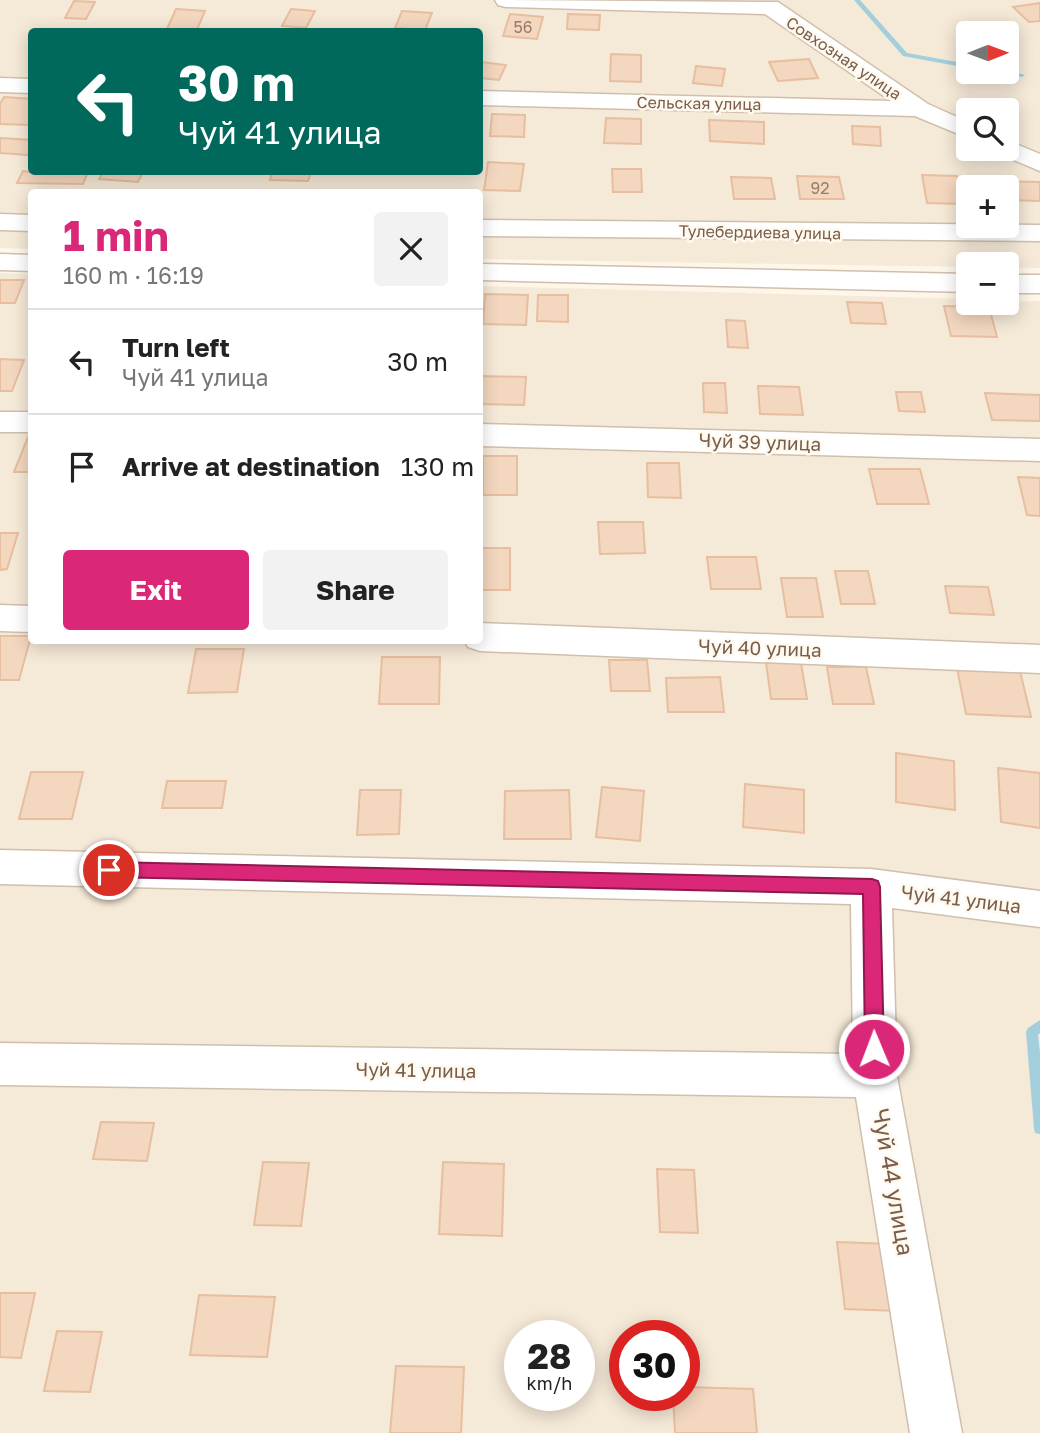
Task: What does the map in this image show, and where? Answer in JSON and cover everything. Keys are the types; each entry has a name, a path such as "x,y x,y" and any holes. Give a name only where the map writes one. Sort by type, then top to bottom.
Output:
{"street":[{"name":"Совхозная улица","path":"506,0 770,7 919,109 956,126"},
{"path":"0,85 28,86"},
{"name":"Сельская улица","path":"483,98 919,109"},
{"path":"1019,154 1040,163"},
{"path":"0,222 28,223"},
{"name":"Тулебердиева улица","path":"483,228 1040,233"},
{"path":"0,262 28,263"},
{"path":"483,272 956,283"},
{"path":"1019,284 1040,284"},
{"path":"0,422 28,422"},
{"name":"Чуй 39 улица","path":"483,435 1040,450"},
{"path":"0,618 28,619"},
{"name":"Чуй 40 улица","path":"483,637 1040,659"},
{"name":"Чуй 41 улица","path":"0,867 872,887 1040,909"},
{"name":"Чуй 44 улица","path":"872,887 875,1076 936,1433"},
{"name":"Чуй 41 улица","path":"0,1064 875,1076"}],"shaded area":[{"path":"0,0 1040,0 1040,268 1019,267 1019,252 956,252 956,267 483,259 483,189 28,189 28,249 0,248"},
{"path":"0,273 28,274 28,644 483,644 483,286 956,299 956,315 1019,315 1019,302 1040,301 1040,1433 0,1433"}],"building":[{"path":"74,1 95,2 86,19 65,18"},
{"path":"1040,3 1040,21 1029,22 1013,7"},
{"path":"176,9 205,11 198,28 167,28"},
{"path":"291,9 315,11 306,28 282,26"},
{"path":"402,11 432,13 426,28 395,28"},
{"path":"510,14 543,17 537,39 503,36"},
{"path":"568,14 600,15 599,30 567,29"},
{"path":"611,54 641,55 641,82 610,81"},
{"path":"809,59 818,78 778,81 769,62"},
{"path":"483,62 506,65 499,80 483,78"},
{"path":"696,66 725,69 722,86 693,83"},
{"path":"4,97 28,99 28,125 0,124 0,104"},
{"path":"492,114 525,115 524,137 490,136"},
{"path":"606,118 641,119 641,144 604,143"},
{"path":"709,120 764,122 764,144 710,141"},
{"path":"852,126 880,127 881,146 853,144"},
{"path":"0,138 28,140 28,155 0,153"},
{"path":"488,162 524,164 520,191 484,190"},
{"path":"612,169 641,169 642,192 613,192"},
{"path":"23,171 28,172 28,175 87,175 83,184 17,183"},
{"path":"101,175 142,175 138,182 99,179"},
{"path":"271,175 310,175 308,181 270,180"},
{"path":"922,175 956,176 956,204 927,203"},
{"path":"797,176 839,177 844,199 800,199"},
{"path":"731,177 771,178 775,199 734,199"},
{"path":"1019,181 1040,182 1040,201 1019,200"},
{"path":"0,280 24,280 15,303 0,303"},
{"path":"485,294 528,295 526,325 483,324"},
{"path":"538,295 568,295 568,322 537,321"},
{"path":"847,302 882,303 886,324 851,323"},
{"path":"944,306 956,306 956,315 991,315 997,337 951,336"},
{"path":"726,320 745,321 748,348 728,347"},
{"path":"0,359 24,360 12,391 0,391"},
{"path":"483,376 526,377 524,405 483,404"},
{"path":"703,383 725,383 727,413 704,412"},
{"path":"758,386 799,387 803,415 760,414"},
{"path":"896,392 921,392 925,412 899,411"},
{"path":"985,393 1040,395 1040,421 992,420"},
{"path":"28,437 28,472 14,472"},
{"path":"483,456 517,456 517,495 483,495"},
{"path":"647,463 679,463 681,498 648,497"},
{"path":"869,469 920,469 929,504 877,504"},
{"path":"1018,477 1040,478 1040,516 1027,515"},
{"path":"598,522 643,522 645,553 600,554"},
{"path":"0,533 18,533 7,569 0,570"},
{"path":"483,548 510,548 510,590 483,590"},
{"path":"707,557 756,557 761,589 711,589"},
{"path":"835,571 868,571 875,604 841,604"},
{"path":"781,578 816,578 823,617 787,617"},
{"path":"945,586 988,587 994,615 950,613"},
{"path":"0,636 28,636 29,644 19,680 0,680"},
{"path":"196,649 244,649 237,692 188,693"},
{"path":"382,657 440,657 439,704 379,704"},
{"path":"609,660 647,660 650,691 611,691"},
{"path":"766,663 801,663 807,699 771,699"},
{"path":"827,667 866,667 874,704 833,704"},
{"path":"957,668 1020,671 1031,717 966,714"},
{"path":"720,677 724,712 668,712 666,678"},
{"path":"896,753 954,761 955,810 896,802"},
{"path":"998,768 1040,773 1040,828 1001,822"},
{"path":"31,772 83,772 72,819 19,819"},
{"path":"167,781 226,781 222,808 162,808"},
{"path":"745,784 804,790 804,833 743,827"},
{"path":"602,787 644,791 640,841 596,837"},
{"path":"360,790 401,790 399,834 357,835"},
{"path":"569,790 571,839 504,839 505,791"},
{"path":"101,1122 154,1123 147,1161 93,1159"},
{"path":"263,1162 309,1163 301,1226 254,1225"},
{"path":"443,1162 504,1164 502,1236 439,1234"},
{"path":"657,1169 694,1170 698,1233 660,1232"},
{"path":"837,1242 890,1244 899,1311 845,1309"},
{"path":"0,1293 35,1293 21,1358 0,1357"},
{"path":"199,1295 275,1297 267,1357 190,1355"},
{"path":"57,1331 102,1332 90,1392 44,1391"},
{"path":"396,1366 464,1367 461,1433 390,1433"},
{"path":"700,1387 753,1389 757,1433 675,1433 674,1411 700,1411"}],"waterway":[{"path":"857,0 905,55 956,64"},
{"path":"1040,1026 1032,1032 1040,1128"}],"route":[{"path":"109,870 872,887 874,1049"}]}
